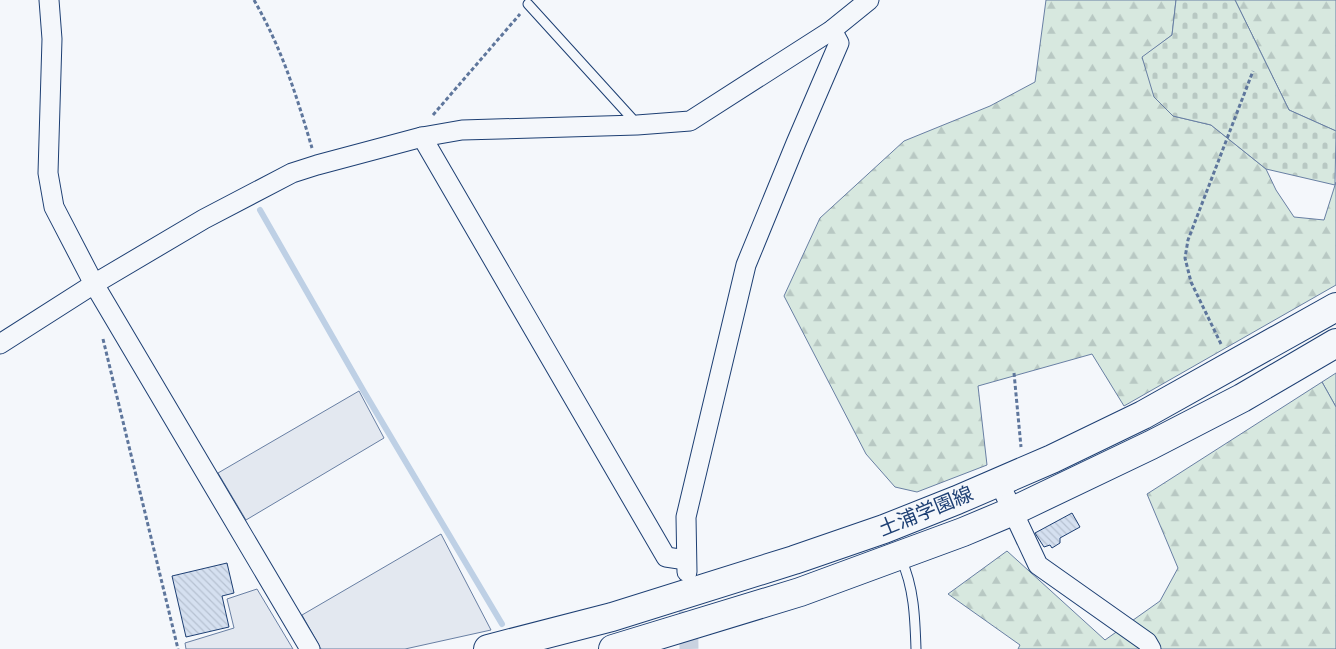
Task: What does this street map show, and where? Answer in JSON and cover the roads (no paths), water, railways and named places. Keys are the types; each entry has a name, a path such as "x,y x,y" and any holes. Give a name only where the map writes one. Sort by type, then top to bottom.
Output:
{"main road":[{"name":"土浦学園線","path":"488,649 612,617 794,560 884,529 1024,471 1143,415 1232,367 1336,306"},
{"name":"土浦学園線","path":"613,649 800,592 899,557 1013,511 1159,441 1242,398 1336,343"}],"street":[{"path":"50,0 52,39 48,173 54,207 94,284 310,649"},
{"path":"0,344 94,284 204,219 292,173 422,137 462,130 637,125 690,121 832,30 869,0"},
{"path":"422,137 666,557 687,566 686,517 746,265 839,43 832,30"},
{"path":"999,482 1038,565 1147,642 1151,649"}],"lane":[{"path":"528,4 637,125"},
{"path":"899,557 906,570 915,612 916,649"}],"waterway":[{"path":"260,210 363,390 502,624"}],"tunnel":[{"path":"688,583 689,649"}]}
